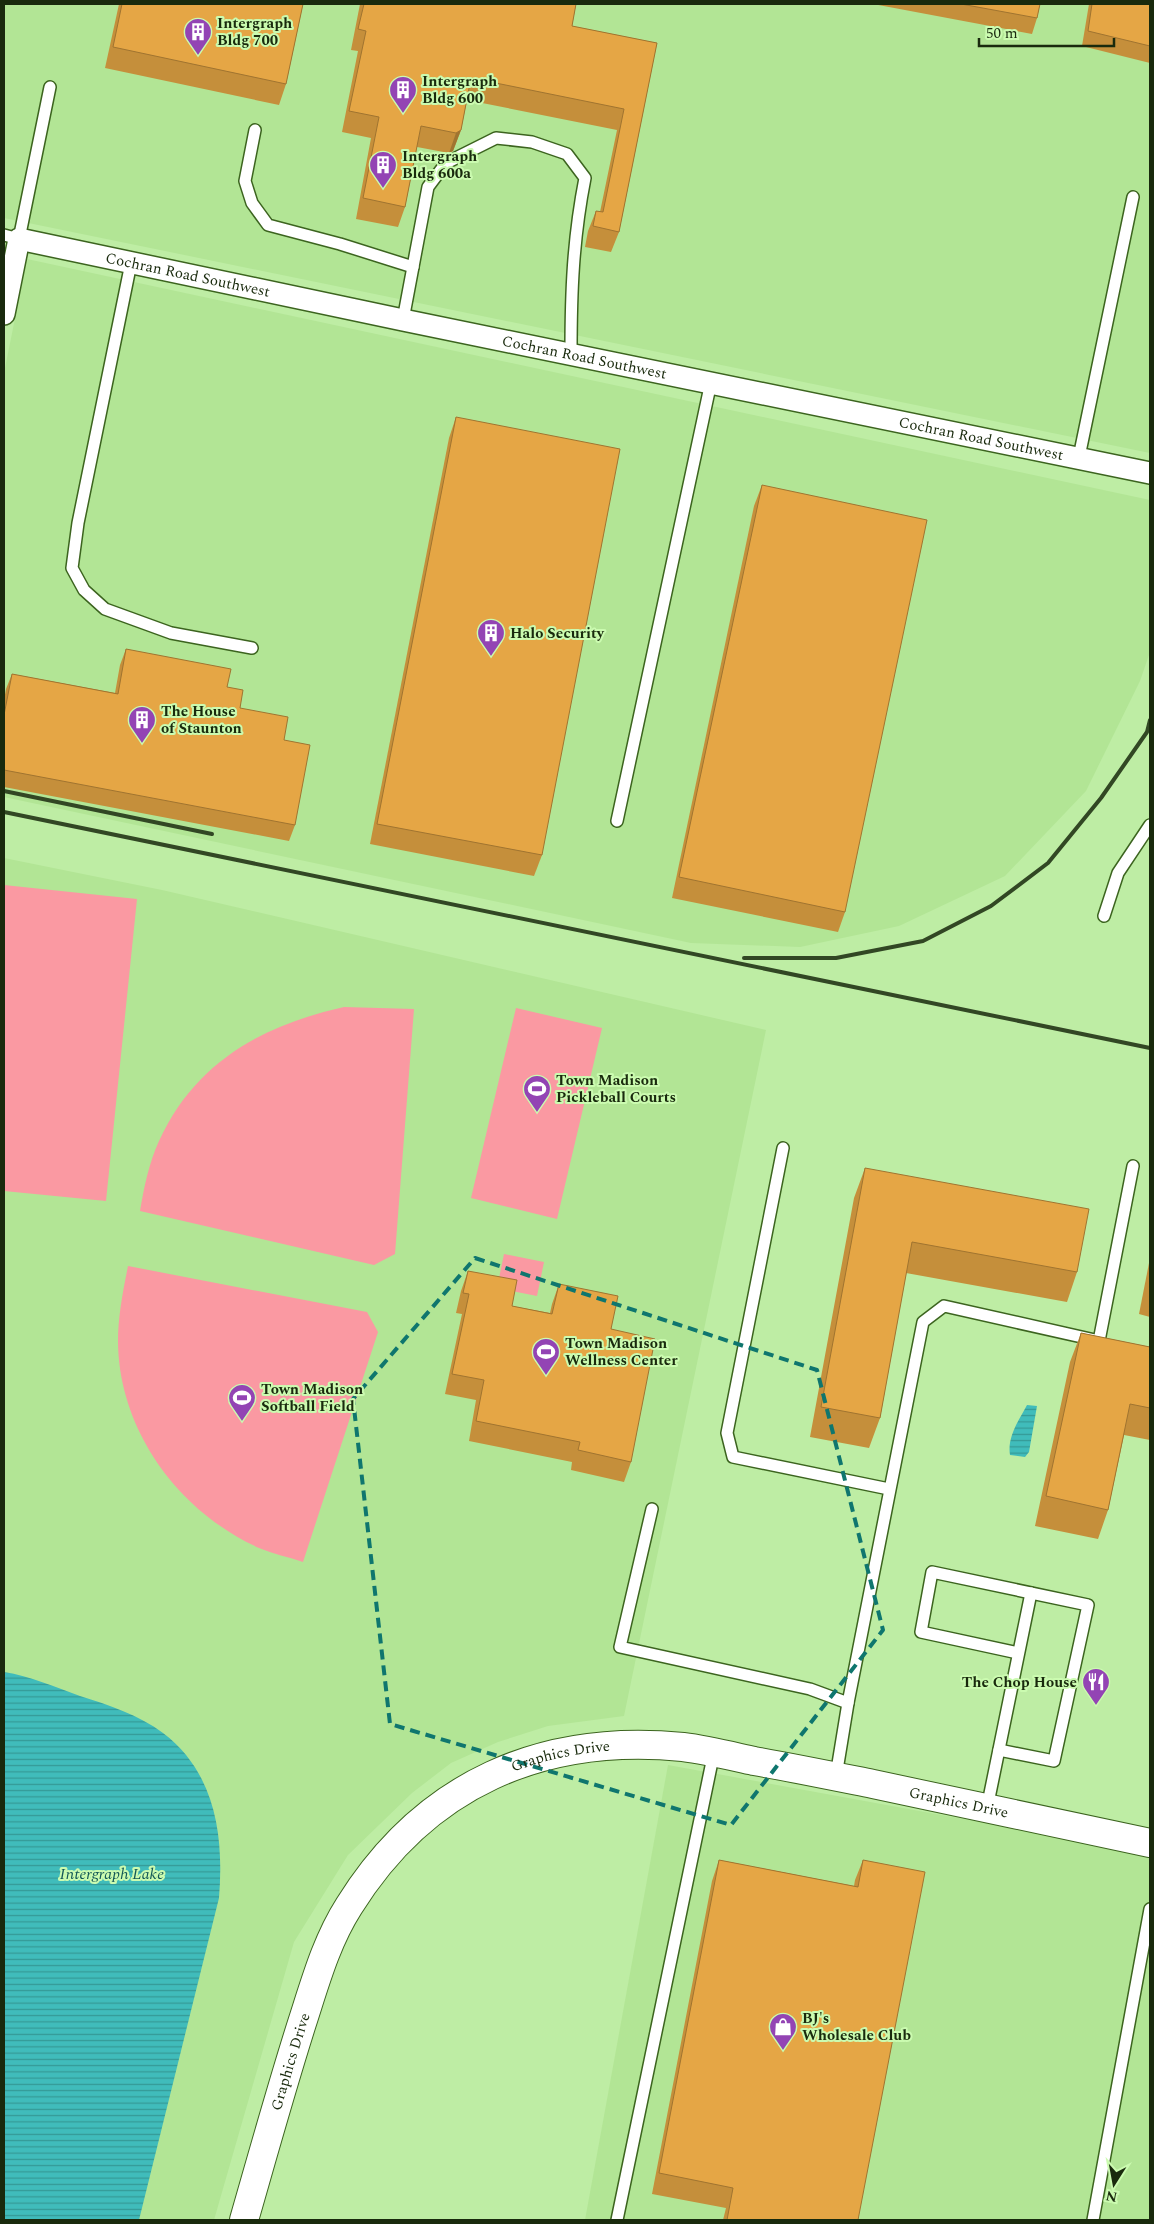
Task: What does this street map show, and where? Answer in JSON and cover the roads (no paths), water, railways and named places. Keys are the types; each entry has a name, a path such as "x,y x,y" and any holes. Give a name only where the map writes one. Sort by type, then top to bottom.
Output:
{"street":[{"name":"Cochran Road Southwest","path":"11,237 403,320 1150,472"},
{"path":"4,314 11,237"},
{"name":"Graphics Drive","path":"244,2220 288,2066 323,1957 349,1906 381,1863 409,1831 446,1800 494,1773 536,1757 588,1747 634,1745 683,1748 714,1752 836,1776 1150,1842"}],"lane":[{"path":"11,237 50,87"},
{"path":"254,130 245,181 252,203 268,225 340,244 413,267"},
{"path":"403,320 428,187 446,163 496,138 532,142 567,154 585,178 577,219 571,278 571,353"},
{"path":"1079,457 1133,197"},
{"path":"131,263 78,523 72,568 84,590 105,610 171,633 252,648"},
{"path":"617,821 710,382"},
{"path":"1104,916 1118,873 1150,825"},
{"path":"784,1148 727,1433 732,1457 889,1489"},
{"path":"836,1776 889,1489 923,1322 944,1306 1104,1342 1133,1166"},
{"path":"652,1509 620,1647 810,1689 848,1703"},
{"path":"999,1750 1054,1760 1088,1605 932,1572 921,1632 1018,1653"},
{"path":"987,1808 1031,1593"},
{"path":"617,2220 714,1752"},
{"path":"1093,2220 1150,1909"}],"water":[{"path":"1027,1405 1037,1406 1029,1452 1025,1457 1010,1455 1012,1435"},
{"name":"Intergraph Lake","path":"4,1672 33,1679 113,1707 154,1727 181,1749 195,1767 213,1808 220,1852 219,1898 139,2220 4,2220"}],"railway":[{"path":"744,958 836,958 923,941 991,906 1048,863 1101,798 1147,732 1150,720"},
{"path":"4,791 212,834"},
{"path":"4,812 1150,1048"}],"place":[{"name":"Intergraph Bldg 700","path":"198,56"},
{"name":"Intergraph Bldg 600","path":"403,114"},
{"name":"Intergraph Bldg 600a","path":"383,189"},
{"name":"Halo Security","path":"491,657"},
{"name":"The House of Staunton","path":"142,744"},
{"name":"Town Madison Pickleball Courts","path":"537,1113"},
{"name":"Town Madison Wellness Center","path":"546,1376"},
{"name":"Town Madison Softball Field","path":"242,1422"},
{"name":"The Chop House","path":"1096,1706"},
{"name":"BJ's Wholesale Club","path":"783,2051"}]}
